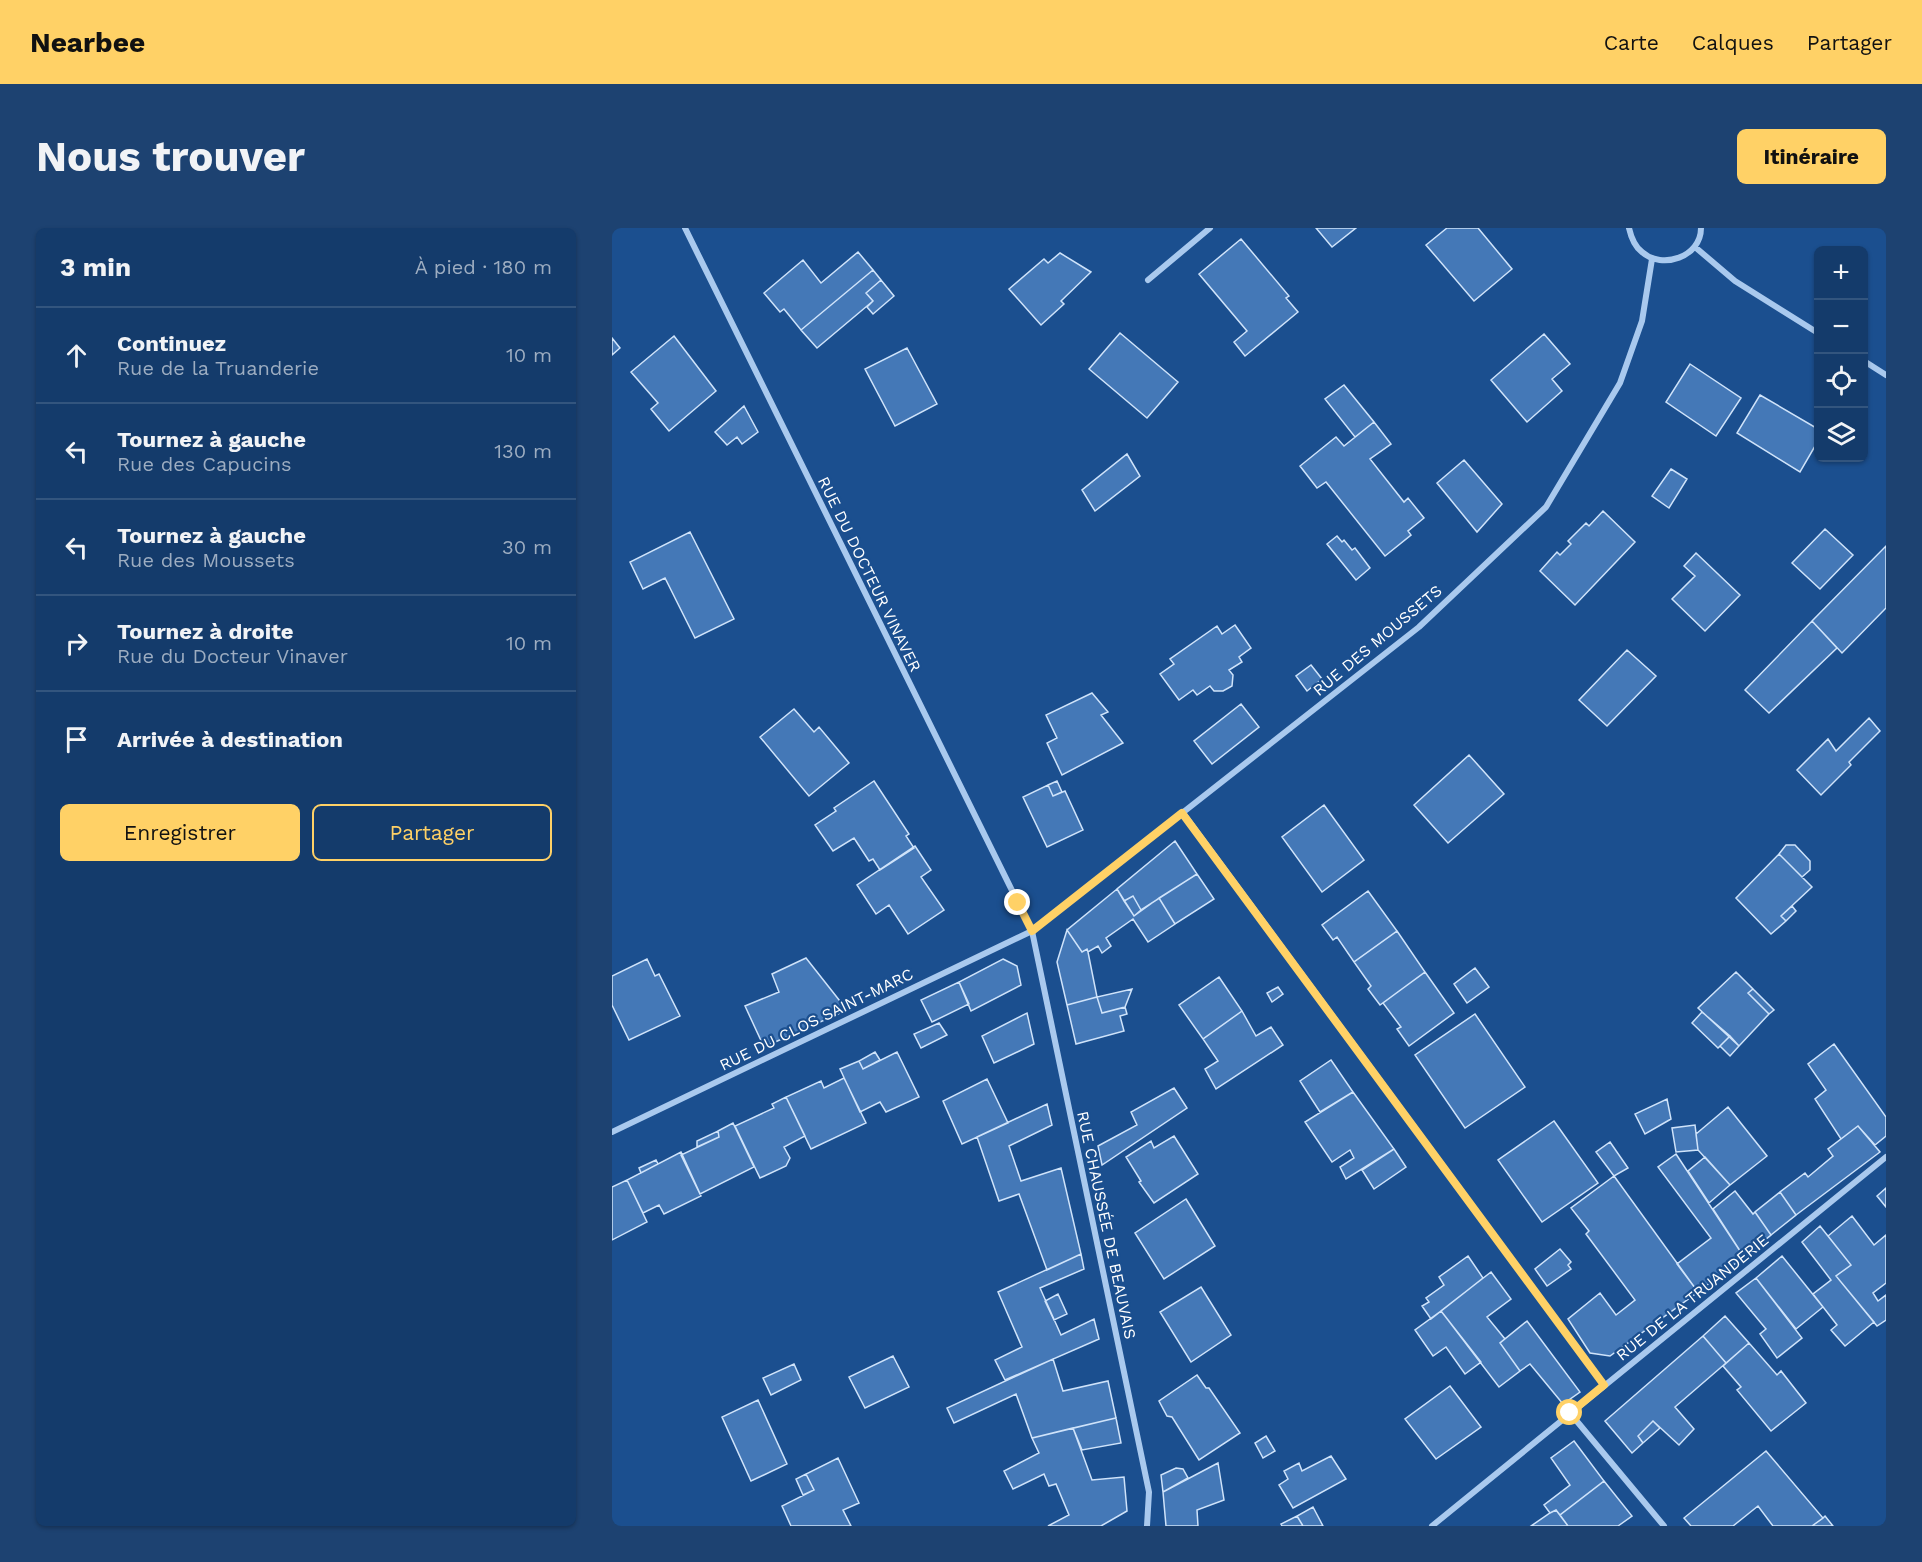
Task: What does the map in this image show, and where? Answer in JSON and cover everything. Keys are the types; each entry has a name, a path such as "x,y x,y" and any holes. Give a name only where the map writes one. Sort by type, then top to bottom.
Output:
{"street":[{"name":"RUE DU DOCTEUR VINAVER","path":"685,228 1032,931"},
{"path":"1148,280 1210,228"},
{"path":"1629,228 1632,241 1640,252 1652,259 1668,261 1683,257 1695,248 1701,228"},
{"path":"1695,248 1735,281 1814,330"},
{"name":"RUE DES MOUSSETS","path":"1032,931 1419,627 1546,507 1620,383 1642,321 1652,259"},
{"path":"1868,364 1886,375"},
{"path":"1182,813 1604,1385"},
{"name":"RUE DU CLOS SAINT-MARC","path":"612,1131 1032,931"},
{"name":"RUE CHAUSSÉE DE BEAUVAIS","path":"1032,931 1149,1492 1147,1526"},
{"name":"RUE DE LA TRUANDERIE","path":"1432,1526 1886,1156"},
{"path":"1570,1413 1664,1526"}],"building":[{"path":"1316,228 1356,228 1332,247"},
{"path":"1447,228 1478,228 1512,269 1474,301 1426,245"},
{"path":"1241,239 1289,296 1286,298 1298,312 1245,356 1234,342 1247,331 1199,274"},
{"path":"858,252 873,270 801,330 784,309 780,312 764,293 803,260 821,283"},
{"path":"1060,253 1091,272 1061,301 1064,304 1041,325 1009,289 1044,259 1048,263"},
{"path":"873,270 881,280 866,293 873,301 817,348 801,330"},
{"path":"881,280 894,296 873,314 867,307 873,301 866,293"},
{"path":"1120,333 1178,382 1147,418 1089,369"},
{"path":"1544,334 1570,364 1552,379 1562,391 1527,422 1491,380"},
{"path":"674,336 716,391 669,431 651,409 658,403 631,372"},
{"path":"612,338 620,348 612,355"},
{"path":"907,348 937,404 895,426 865,369"},
{"path":"1690,364 1741,398 1716,436 1666,402"},
{"path":"1344,385 1374,422 1355,437 1325,399"},
{"path":"1760,395 1814,427 1814,448 1800,472 1737,433"},
{"path":"744,406 758,432 742,444 737,437 727,445 715,432"},
{"path":"1374,422 1391,444 1370,459 1404,502 1408,498 1424,518 1408,531 1411,535 1385,556 1326,482 1317,488 1300,466 1336,437 1344,446"},
{"path":"1127,454 1140,476 1095,511 1082,490"},
{"path":"1464,460 1502,504 1477,532 1437,483"},
{"path":"1671,469 1687,479 1669,508 1652,496"},
{"path":"1603,511 1635,542 1575,605 1540,571 1557,552 1560,555 1571,544 1568,541 1586,523 1589,526"},
{"path":"1825,529 1853,555 1820,589 1792,563"},
{"path":"690,532 734,619 695,638 665,578 643,589 630,562"},
{"path":"1337,536 1342,542 1344,540 1352,550 1355,548 1370,568 1356,580 1327,544"},
{"path":"1886,546 1886,608 1842,653 1812,621"},
{"path":"1696,553 1740,595 1705,631 1672,599 1695,576 1684,566"},
{"path":"1812,621 1837,648 1769,713 1745,690"},
{"path":"1235,625 1251,648 1239,657 1242,662 1229,670 1233,675 1232,686 1223,691 1214,691 1210,686 1197,695 1193,690 1179,700 1160,674 1174,664 1170,659 1217,626 1222,634"},
{"path":"1627,650 1656,676 1607,726 1579,700"},
{"path":"1311,665 1322,679 1307,691 1296,676"},
{"path":"1092,693 1108,712 1101,715 1123,743 1062,775 1047,743 1057,738 1046,715"},
{"path":"1241,704 1259,727 1212,764 1194,741"},
{"path":"794,709 814,732 819,727 849,763 809,796 760,737"},
{"path":"1869,718 1880,731 1821,795 1797,770 1828,739 1836,751"},
{"path":"1469,755 1504,794 1448,843 1414,805"},
{"path":"874,781 909,834 906,836 914,848 880,870 873,859 869,861 854,838 833,851 815,825 836,811 834,808"},
{"path":"1057,781 1062,792 1053,796 1048,785"},
{"path":"1048,785 1053,796 1065,791 1083,830 1047,847 1023,797"},
{"path":"1324,805 1364,860 1322,892 1282,837"},
{"path":"1175,841 1197,874 1141,910 1133,896 1124,901 1117,889"},
{"path":"1786,845 1795,845 1810,861 1810,870 1802,877 1779,854"},
{"path":"915,846 931,870 921,877 944,910 908,934 889,905 876,914 857,885"},
{"path":"1779,854 1812,887 1781,916 1786,921 1771,934 1736,898"},
{"path":"1197,874 1214,899 1175,924 1159,898"},
{"path":"1117,889 1134,916 1159,898 1175,924 1148,942 1133,919 1106,938 1111,946 1102,953 1098,946 1088,952 1087,949 1082,952 1067,930"},
{"path":"1368,891 1397,931 1354,962 1337,937 1333,940 1322,925"},
{"path":"1133,896 1141,910 1134,916 1124,901"},
{"path":"1792,906 1796,911 1786,921 1781,916"},
{"path":"1067,930 1082,952 1087,949 1097,997 1067,1005 1057,962"},
{"path":"1397,931 1425,972 1380,1005 1368,989 1371,986 1354,962"},
{"path":"806,958 847,1010 764,1047 745,1006 779,992 772,974"},
{"path":"647,959 655,976 659,974 680,1016 629,1040 612,1005 612,976"},
{"path":"1003,959 1017,966 1021,985 971,1011 959,982"},
{"path":"1475,968 1489,987 1467,1003 1454,984"},
{"path":"1425,972 1454,1013 1409,1046 1397,1029 1401,1027 1383,1003"},
{"path":"1736,972 1753,989 1748,993 1769,1014 1739,1046 1698,1008"},
{"path":"1219,977 1242,1011 1203,1039 1179,1005"},
{"path":"959,982 969,1004 932,1022 921,1000"},
{"path":"1278,987 1283,994 1272,1002 1267,993"},
{"path":"1132,989 1125,1007 1102,1013 1097,997"},
{"path":"1753,989 1774,1010 1769,1014 1748,993"},
{"path":"1097,997 1102,1013 1125,1007 1127,1014 1120,1016 1124,1031 1076,1044 1067,1005"},
{"path":"1242,1011 1256,1036 1271,1027 1283,1045 1216,1089 1205,1069 1218,1061 1203,1039"},
{"path":"1702,1012 1730,1036 1718,1048 1692,1023"},
{"path":"1027,1013 1034,1044 994,1063 982,1036"},
{"path":"1475,1014 1525,1087 1465,1128 1415,1055"},
{"path":"939,1023 947,1035 921,1048 914,1034"},
{"path":"1730,1036 1739,1046 1730,1056 1720,1046"},
{"path":"1834,1044 1886,1117 1886,1136 1875,1145 1858,1126 1841,1139 1815,1099 1826,1090 1808,1064"},
{"path":"875,1052 880,1060 863,1069 859,1061"},
{"path":"897,1052 919,1097 886,1112 880,1102 860,1112 840,1069 859,1061 863,1069"},
{"path":"1331,1060 1353,1092 1320,1112 1300,1081"},
{"path":"844,1078 866,1123 811,1149 786,1097 821,1081 824,1088"},
{"path":"987,1079 1008,1123 962,1144 943,1101"},
{"path":"1174,1088 1187,1108 1102,1165 1098,1146 1137,1125 1131,1112"},
{"path":"1353,1092 1394,1149 1346,1179 1340,1167 1354,1158 1350,1150 1332,1162 1305,1122"},
{"path":"786,1097 805,1136 784,1147 790,1158 786,1166 760,1178 735,1126 774,1108 772,1104"},
{"path":"1667,1099 1671,1119 1645,1134 1635,1114"},
{"path":"1047,1104 1052,1125 1009,1146 1021,1181 1061,1168 1081,1254 1047,1270 1019,1194 999,1201 977,1137"},
{"path":"1728,1107 1767,1156 1730,1185 1698,1150 1696,1134"},
{"path":"1554,1121 1598,1183 1542,1222 1498,1160"},
{"path":"733,1123 754,1167 700,1194 681,1155 719,1137 718,1131"},
{"path":"1695,1125 1698,1150 1676,1152 1672,1128"},
{"path":"1858,1126 1880,1152 1796,1215 1780,1192 1805,1173 1808,1177 1833,1156 1828,1149"},
{"path":"718,1131 719,1137 697,1147 697,1141"},
{"path":"1174,1136 1198,1174 1154,1203 1139,1182 1141,1181 1126,1157 1151,1141 1154,1148"},
{"path":"1610,1142 1628,1168 1614,1176 1596,1152"},
{"path":"1394,1149 1406,1167 1374,1189 1362,1170"},
{"path":"681,1152 701,1196 664,1214 659,1205 643,1213 627,1180"},
{"path":"1676,1154 1744,1257 1698,1292 1677,1264 1711,1238 1658,1167"},
{"path":"1705,1157 1730,1185 1709,1203 1688,1171"},
{"path":"656,1160 658,1164 641,1173 639,1168"},
{"path":"1614,1176 1698,1292 1610,1356 1590,1353 1568,1319 1600,1293 1616,1315 1635,1300 1586,1234 1589,1231 1571,1208"},
{"path":"627,1180 647,1222 612,1240 612,1187"},
{"path":"1886,1188 1886,1207 1877,1196"},
{"path":"1735,1191 1753,1214 1755,1212 1771,1235 1744,1257 1713,1209"},
{"path":"1780,1192 1796,1215 1771,1235 1755,1212"},
{"path":"1186,1199 1215,1246 1164,1279 1135,1233"},
{"path":"1852,1216 1874,1245 1886,1235 1886,1283 1873,1293 1878,1301 1886,1295 1886,1320 1877,1326 1836,1276 1851,1265 1828,1236"},
{"path":"1820,1226 1851,1265 1836,1276 1874,1322 1845,1346 1831,1330 1837,1325 1813,1294 1831,1280 1802,1242"},
{"path":"1560,1249 1571,1262 1568,1265 1571,1269 1547,1286 1535,1269"},
{"path":"1081,1254 1084,1269 1040,1288 1061,1335 1094,1319 1099,1339 1005,1380 995,1360 1022,1347 998,1292"},
{"path":"1468,1256 1483,1278 1431,1319 1422,1306 1429,1302 1426,1298 1444,1285 1439,1277"},
{"path":"1782,1256 1823,1307 1796,1329 1756,1278"},
{"path":"1491,1272 1511,1299 1487,1317 1505,1339 1500,1343 1520,1371 1499,1387 1441,1311"},
{"path":"1756,1278 1802,1338 1777,1358 1760,1334 1766,1329 1736,1293"},
{"path":"1201,1287 1231,1335 1191,1362 1160,1312"},
{"path":"1058,1294 1067,1314 1054,1320 1045,1301"},
{"path":"1441,1311 1481,1362 1465,1374 1446,1347 1433,1356 1415,1330"},
{"path":"1725,1316 1749,1343 1726,1363 1703,1336"},
{"path":"1527,1321 1580,1392 1563,1404 1530,1364 1520,1371 1500,1343"},
{"path":"1703,1336 1726,1363 1675,1407 1694,1429 1679,1445 1653,1421 1638,1436 1643,1443 1632,1453 1605,1421"},
{"path":"1749,1343 1777,1375 1781,1371 1806,1403 1771,1431 1737,1390 1741,1387 1723,1366"},
{"path":"893,1356 909,1387 865,1408 849,1377"},
{"path":"1053,1359 1063,1391 1108,1381 1116,1418 1032,1438 1016,1394 954,1423 947,1408"},
{"path":"794,1364 801,1380 771,1395 763,1378"},
{"path":"1197,1375 1206,1388 1209,1388 1240,1433 1199,1460 1159,1401"},
{"path":"1450,1386 1481,1427 1436,1459 1405,1419"},
{"path":"758,1400 787,1464 751,1481 722,1417"},
{"path":"1116,1418 1121,1443 1082,1450 1073,1428"},
{"path":"1653,1421 1660,1428 1643,1443 1638,1436"},
{"path":"1073,1428 1092,1480 1124,1477 1127,1511 1101,1526 1048,1526 1069,1515 1056,1484 1049,1486 1044,1474 1013,1489 1004,1471 1039,1453 1032,1438"},
{"path":"1266,1436 1275,1451 1263,1458 1255,1443"},
{"path":"1574,1441 1604,1481 1560,1515 1556,1510 1550,1513 1544,1505 1570,1485 1551,1458"},
{"path":"1766,1451 1823,1518 1812,1526 1773,1526 1758,1506 1733,1526 1691,1526 1684,1518"},
{"path":"1331,1456 1346,1479 1293,1508 1279,1485 1288,1479 1284,1471 1299,1463 1302,1471"},
{"path":"838,1458 859,1503 843,1510 851,1526 791,1526 782,1506 814,1490 806,1474"},
{"path":"1218,1463 1224,1500 1197,1510 1198,1526 1166,1526 1163,1492"},
{"path":"1176,1468 1183,1469 1188,1478 1163,1492 1161,1475"},
{"path":"806,1474 814,1490 803,1495 796,1479"},
{"path":"1604,1481 1632,1516 1618,1526 1568,1526 1560,1515"},
{"path":"1313,1507 1323,1526 1303,1526 1297,1516"},
{"path":"1556,1510 1568,1526 1531,1526 1550,1513"},
{"path":"1297,1516 1303,1526 1282,1526 1281,1524"},
{"path":"1825,1516 1833,1526 1812,1526 1823,1518"}],"route":[{"path":"1018,903 1032,931 1182,813 1604,1385 1570,1413"}]}
